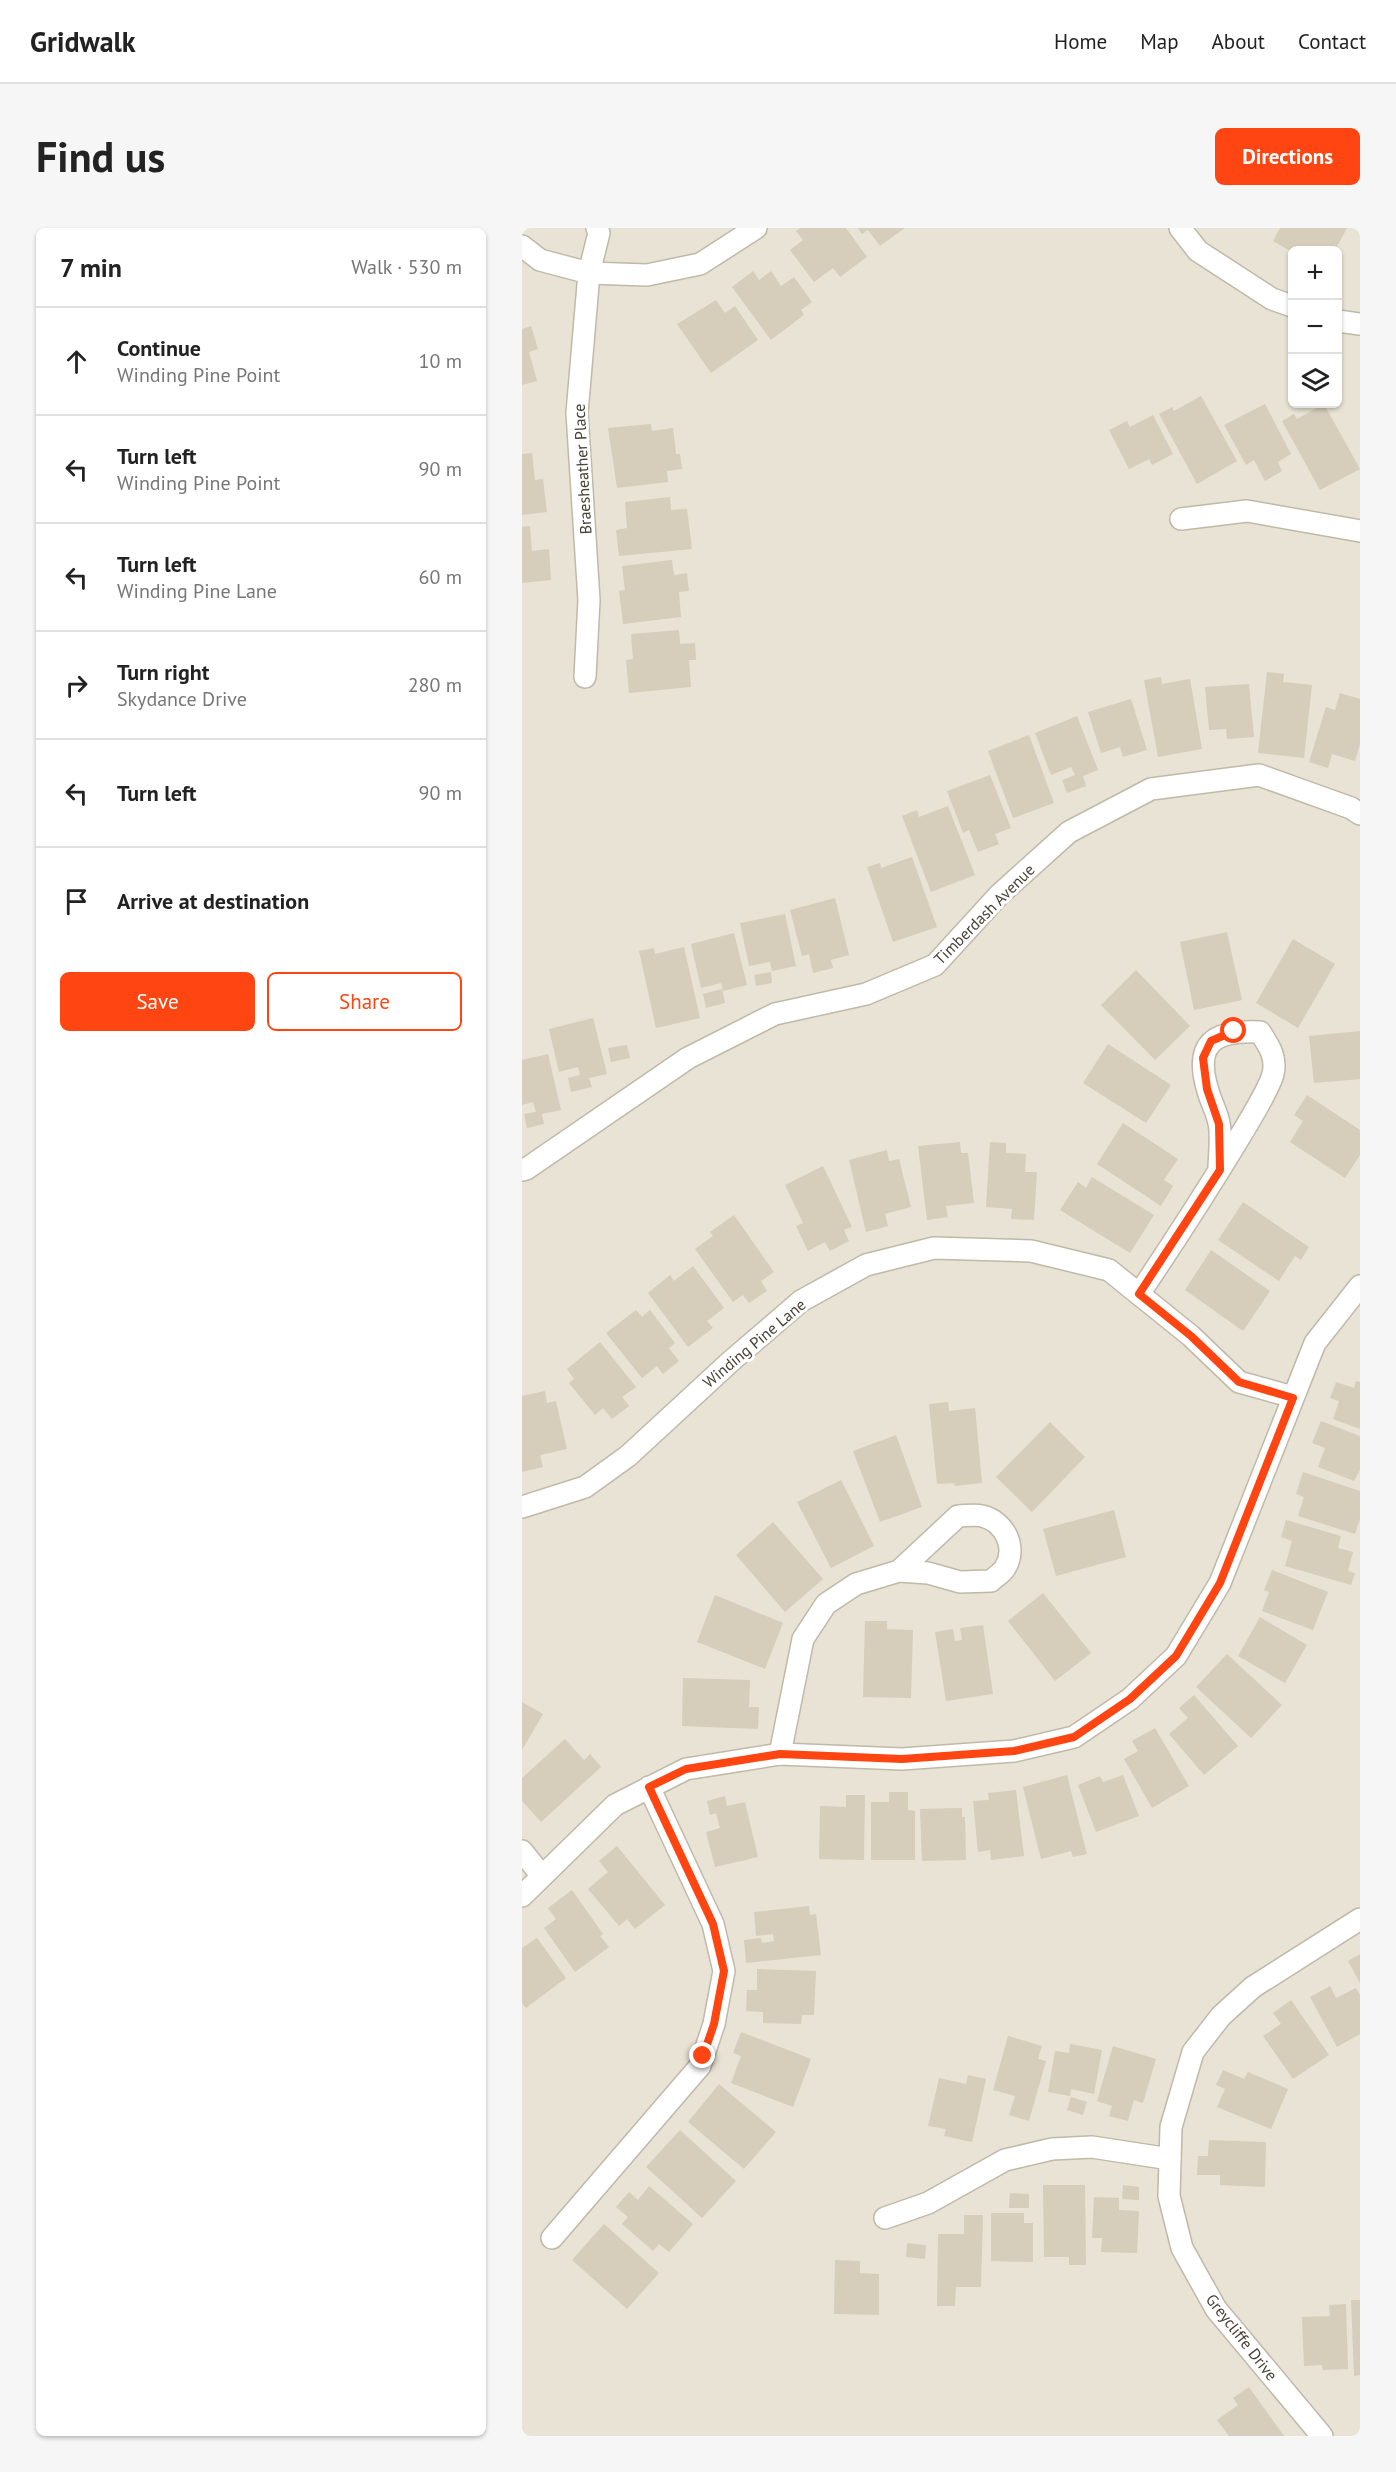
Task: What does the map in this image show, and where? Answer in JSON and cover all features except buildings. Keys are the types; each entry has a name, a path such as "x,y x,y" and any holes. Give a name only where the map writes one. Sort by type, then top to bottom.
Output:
{"street":[{"name":"Braesheather Place","path":"585,677 589,600 577,413 589,273 599,233 597,228"},
{"path":"522,246 540,260 589,273 647,275 700,264 756,228"},
{"path":"1180,228 1198,251 1272,299 1288,304"},
{"path":"1342,322 1360,324"},
{"path":"1181,519 1247,511 1360,531"},
{"name":"Timberdash Avenue","path":"522,1170 591,1127 688,1058 776,1014 866,994 935,965 999,895 1069,832 1151,789 1259,775 1351,808 1360,814"},
{"path":"1139,1294 1220,1170 1273,1074 1273,1052 1260,1032 1234,1031 1211,1041 1203,1058 1207,1089 1219,1124 1220,1170"},
{"name":"Winding Pine Lane","path":"522,1507 585,1487 628,1456 730,1362 801,1301 866,1265 934,1248 1031,1251 1109,1270 1191,1336 1239,1382 1293,1398"},
{"path":"522,1896 615,1805 686,1769 780,1754 902,1759 1014,1751 1074,1737 1130,1699 1176,1656 1220,1583 1315,1342 1360,1286"},
{"path":"780,1754 803,1639 826,1604 855,1584 899,1571 928,1573 960,1582 991,1581 1005,1568 1010,1551 1008,1536 999,1523 981,1515 958,1516 899,1571"},
{"path":"552,2238 700,2066 714,2024 724,1971 713,1924 649,1787"},
{"path":"522,1851 542,1876"},
{"name":"Greycliffe Drive","path":"1322,2436 1216,2309 1182,2248 1169,2196 1171,2127 1193,2052 1214,2025 1253,1987 1360,1919"},
{"path":"885,2218 928,2203 1005,2160 1052,2149 1092,2147 1170,2159"}],"shaded area":[{"path":"522,228 1360,228 1360,2436 522,2436"}],"route":[{"path":"703,2056 714,2024 724,1971 713,1924 649,1787 686,1769 780,1754 902,1759 1014,1751 1074,1737 1130,1699 1176,1656 1220,1583 1293,1398 1239,1382 1191,1336 1139,1294 1220,1170 1219,1124 1207,1089 1203,1058 1211,1041 1234,1031"}]}
